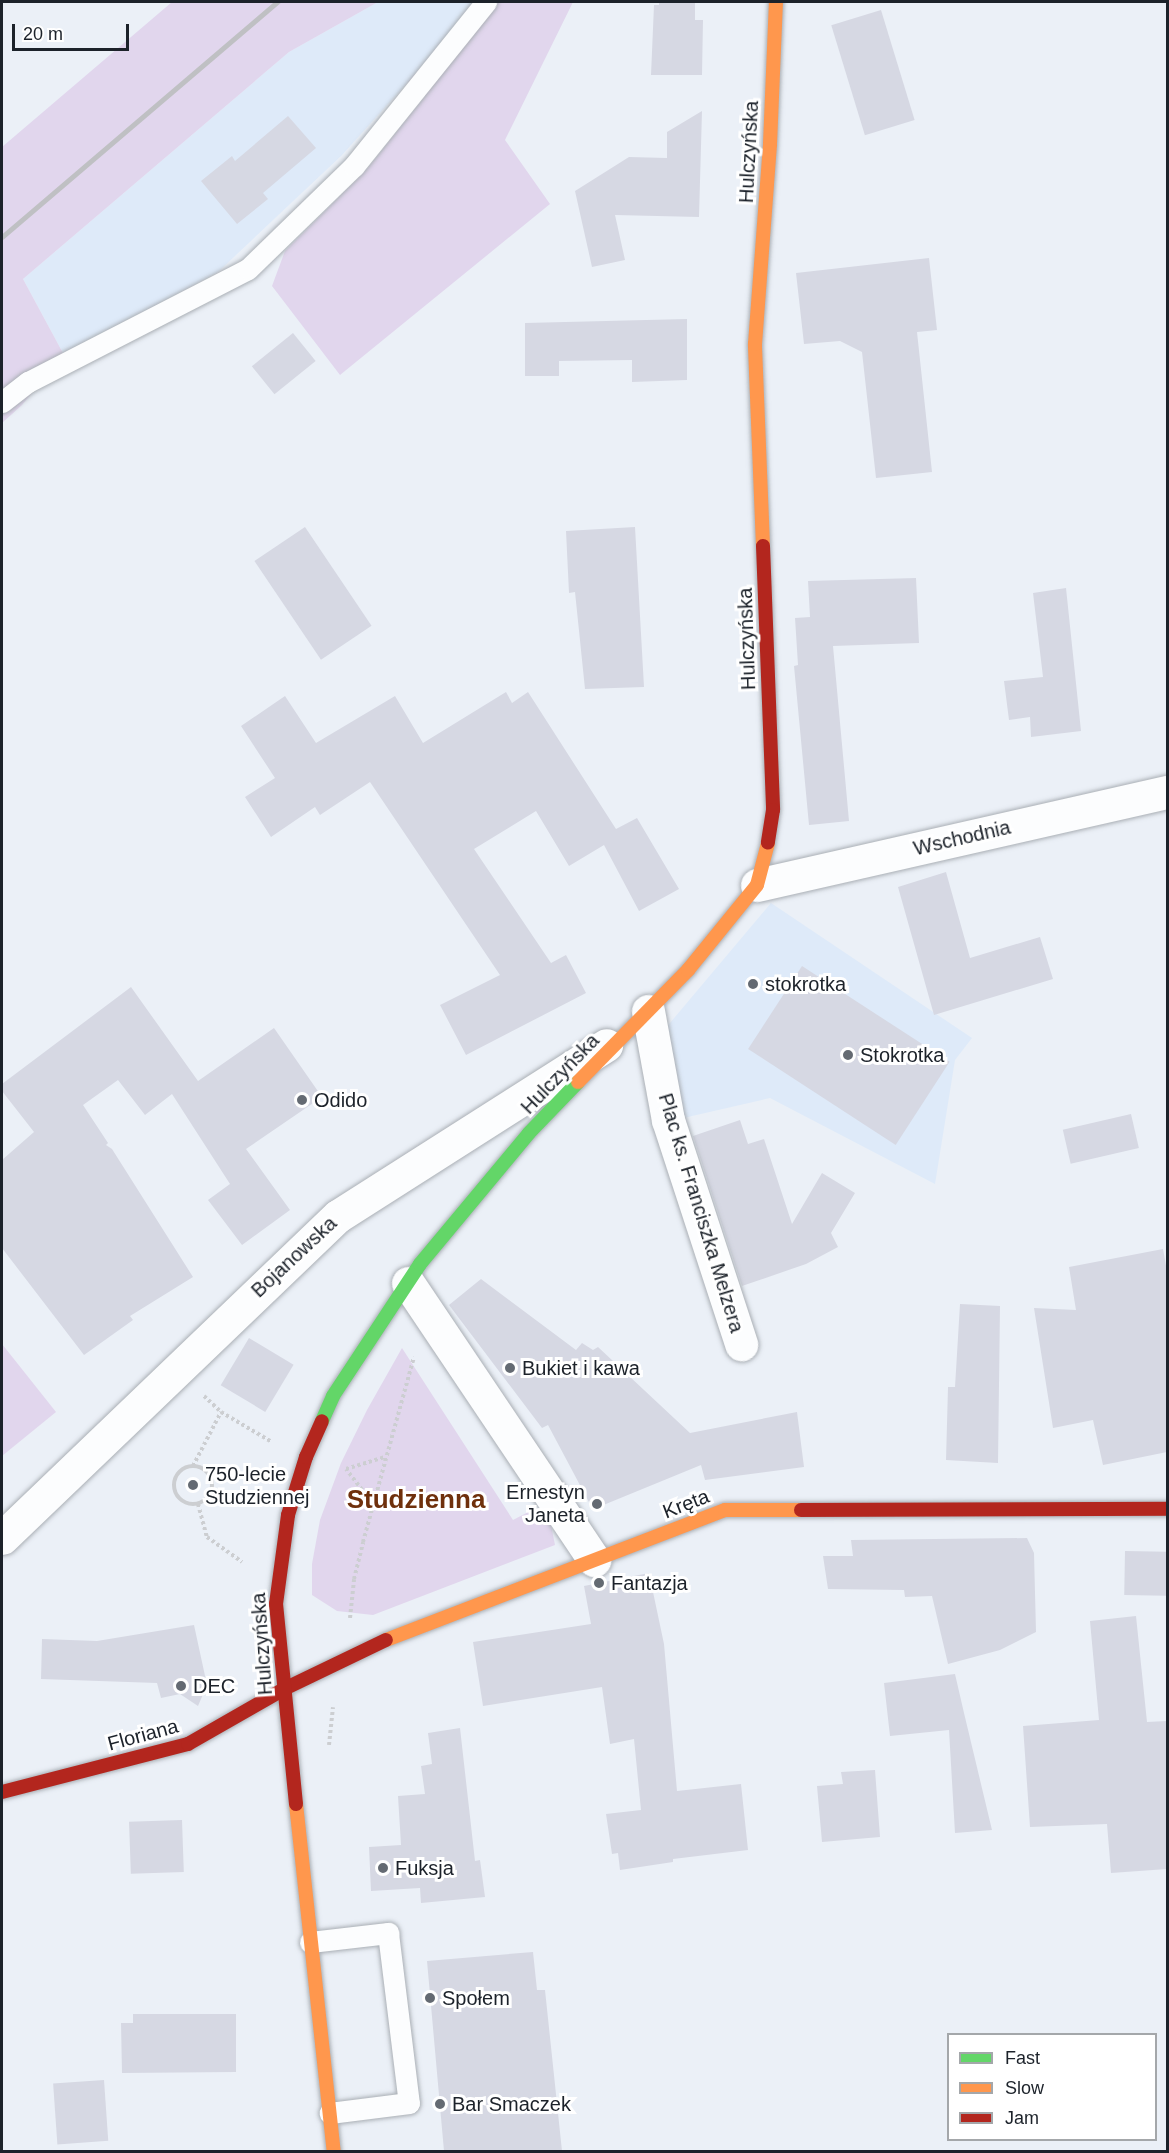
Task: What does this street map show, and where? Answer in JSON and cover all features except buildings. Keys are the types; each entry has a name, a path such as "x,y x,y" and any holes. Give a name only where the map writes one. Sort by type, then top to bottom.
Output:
{"main road":[{"name":"Hulczyńska","path":"334,2151 310,1942 276,1604 280,1559 288,1515 306,1457 333,1396 420,1264 529,1133 688,970 757,885 767,854 773,810 755,344 770,144 776,2"},
{"name":"Kręta","path":"285,1689 401,1633 725,1510 1167,1509"},
{"name":"Floriana","path":"2,1792 189,1744 285,1689"}],"street":[{"name":"Wschodnia","path":"757,885 1167,792"},
{"name":"Plac ks. Franciszka Melzera","path":"639,1021 668,1120 741,1344"},
{"name":"Bojanowska","path":"2,1538 173,1371 338,1216 639,1021"},
{"path":"408,1283 594,1560"}],"lane":[{"path":"2,402 28,382 248,269 354,166 486,2"},
{"path":"310,1942 388,1933 409,2103 330,2113"}],"path":[{"path":"346,1660 354,1579 428,1311"},
{"path":"173,1371 221,1412 276,1445"},
{"path":"194,1466 221,1412"},
{"path":"374,1504 346,1469 386,1457"},
{"path":"194,1466 209,1474 212,1486 208,1497 198,1504 191,1505 179,1499 173,1488 173,1481 181,1469 194,1466"}],"shaded area":[{"path":"172,2 378,2 289,52 23,279 64,355 22,405 2,423 2,147"},
{"path":"378,2 476,2 342,155 218,272 64,355 23,279 289,52"},
{"path":"476,2 573,2 505,140 550,204 340,375 272,286 285,251 367,169 425,96 408,82"},
{"path":"771,903 972,1038 955,1060 935,1184 770,1098 679,1119 659,1036"},
{"path":"2,1344 56,1412 2,1456"},
{"path":"402,1348 513,1520 534,1509 551,1525 555,1545 373,1615 337,1611 312,1595 312,1564 320,1520 341,1463 367,1410"}],"railway":[{"path":"2,237 277,2"}],"traffic: fast":[{"path":"322,1421 333,1396 420,1264 529,1133 578,1082"}],"traffic: slow":[{"path":"763,546 755,344 770,144 776,2"},
{"path":"578,1082 688,970 757,885 768,843"},
{"path":"386,1640 725,1510 801,1510"},
{"path":"296,1804 334,2152"}],"traffic: jam":[{"path":"763,546 773,810 768,843"},
{"path":"296,1804 276,1604 288,1515 306,1457 322,1421"},
{"path":"801,1510 1168,1509"},
{"path":"2,1792 188,1744 284,1689 386,1640"}],"place":[{"name":"stokrotka","path":"753,984"},
{"name":"Stokrotka","path":"848,1055"},
{"name":"Odido","path":"302,1100"},
{"name":"Bukiet i kawa","path":"510,1368"},
{"name":"750-lecie Studziennej","path":"193,1485"},
{"name":"Ernestyn Janeta","path":"597,1504"},
{"name":"Fantazja","path":"599,1583"},
{"name":"DEC","path":"181,1686"},
{"name":"Fuksja","path":"383,1868"},
{"name":"Społem","path":"430,1998"},
{"name":"Bar Smaczek","path":"440,2104"}],"district":[{"name":"Studzienna","path":"416,1500"}]}
